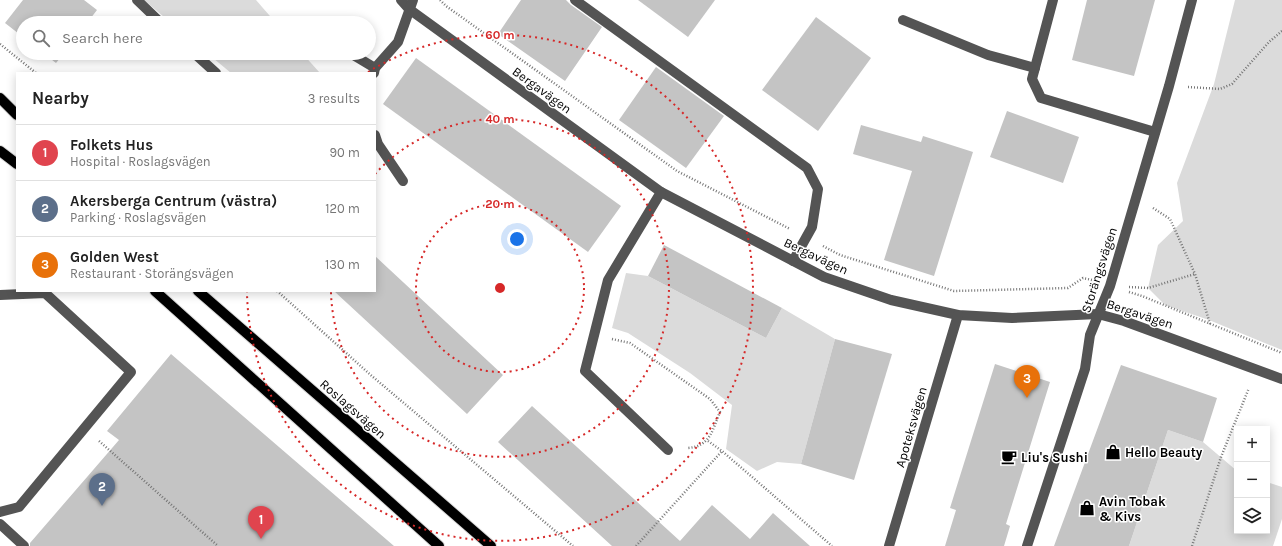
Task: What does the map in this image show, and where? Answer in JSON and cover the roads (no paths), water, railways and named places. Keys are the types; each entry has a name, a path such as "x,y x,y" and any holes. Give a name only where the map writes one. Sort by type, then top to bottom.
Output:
{"main road":[{"path":"0,98 16,114"},
{"path":"0,151 16,163"},
{"path":"156,292 439,546"},
{"name":"Roslagsvägen","path":"199,292 491,546"}],"street":[{"path":"137,0 154,16"},
{"name":"Bergavägen","path":"401,0 411,4 661,192 824,277 891,300 958,315 1012,318 1098,314 1124,320 1282,379"},
{"path":"575,0 807,168 818,189 812,227 793,261"},
{"path":"1053,0 1032,79 1040,98 1155,132"},
{"name":"Storängsvägen","path":"1027,546 1085,369 1090,335 1110,286 1169,86 1192,0"},
{"path":"360,60 375,71 398,42 411,4"},
{"path":"903,20 988,55 1035,68"},
{"path":"202,60 215,72"},
{"path":"376,138 378,144 403,181"},
{"path":"661,192 608,280 585,371 668,450"},
{"path":"0,295 45,293 131,372 19,507 0,512"},
{"name":"Apoteksvägen","path":"889,546 958,315"},
{"path":"0,524 24,546"}],"place":[{"name":"Golden West","path":"1027,398"},
{"name":"Hello Beauty","path":"1113,452"},
{"name":"Liu's Sushi","path":"1009,457"},
{"name":"Akersberga Centrum (västra)","path":"102,506"},
{"name":"Avin Tobak & Kivs","path":"1087,508"},
{"name":"Folkets Hus","path":"261,539"}]}
